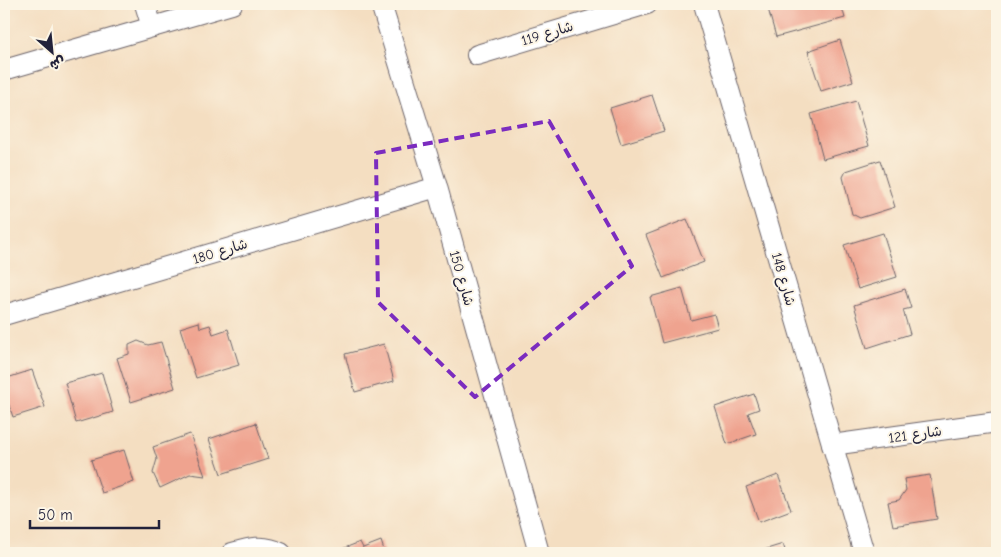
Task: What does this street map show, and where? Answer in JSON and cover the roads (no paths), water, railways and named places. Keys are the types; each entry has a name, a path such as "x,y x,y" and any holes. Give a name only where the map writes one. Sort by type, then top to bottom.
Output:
{"street":[{"path":"144,4 152,27"},
{"path":"4,70 232,4"},
{"name":"شارع 150","path":"381,4 437,188 539,553"},
{"name":"شارع 119","path":"477,55 647,4"},
{"name":"شارع 148","path":"704,4 864,553"},
{"name":"شارع 180","path":"4,315 437,188"},
{"name":"شارع 121","path":"832,445 997,422"},
{"path":"232,553 257,547 281,553"}]}
